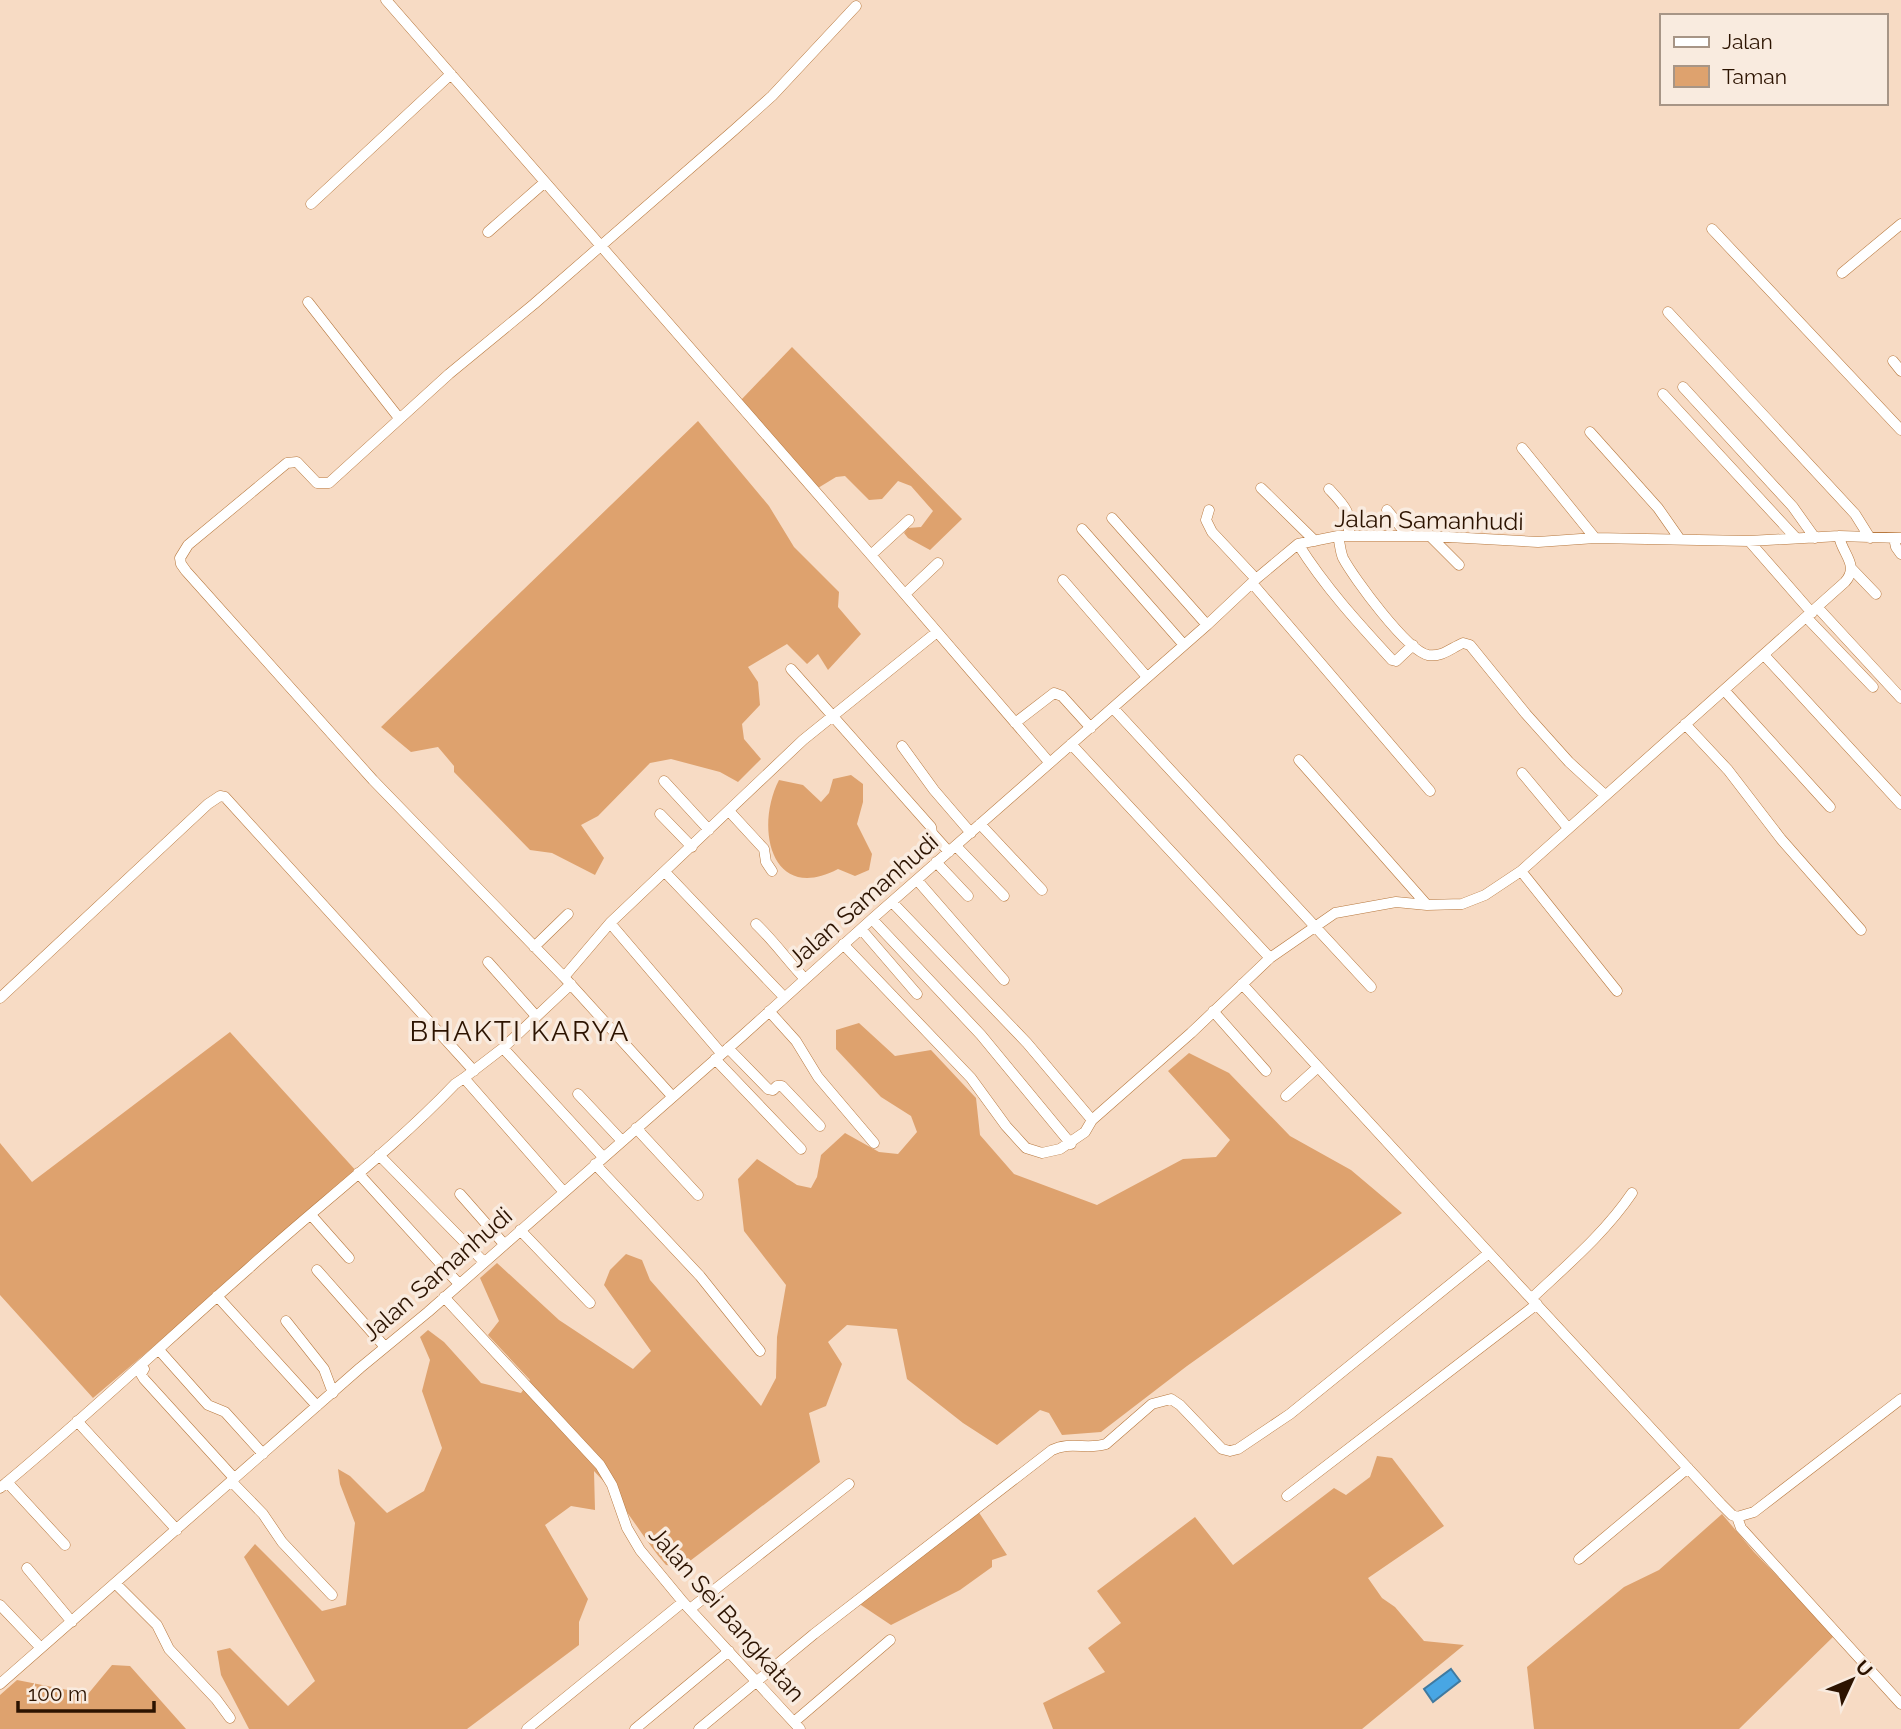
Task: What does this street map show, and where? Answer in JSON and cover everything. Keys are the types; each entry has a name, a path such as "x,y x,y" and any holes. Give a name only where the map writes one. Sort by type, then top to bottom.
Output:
{"street":[{"path":"386,0 1049,762"},
{"path":"672,1096 567,980 373,780 181,564 181,553 280,466 298,462 317,483 329,483 399,418 772,96 856,6"},
{"path":"312,204 451,74"},
{"path":"488,232 545,183"},
{"path":"1842,273 1901,224"},
{"path":"1712,229 1901,430"},
{"path":"309,302 399,418"},
{"path":"1668,312 1855,514 1870,538"},
{"path":"1893,361 1901,371"},
{"path":"1683,387 1793,507 1815,538"},
{"path":"1663,394 1796,538"},
{"path":"1590,432 1658,508 1679,538"},
{"path":"1522,448 1595,538"},
{"path":"1261,488 1315,541"},
{"path":"1329,489 1350,518 1343,536 1342,556 1392,626 1413,645 1430,655 1450,652 1463,643 1470,645 1569,762 1605,795"},
{"path":"1209,510 1206,520 1212,532 1430,791"},
{"path":"1387,510 1408,536"},
{"path":"1112,518 1208,625"},
{"path":"871,555 909,520"},
{"path":"1082,529 1184,645"},
{"name":"Jalan Samanhudi","path":"0,1685 232,1479 722,1054 860,929 1298,544 1343,536 1430,536 1538,542 1595,538 1749,541 1839,536 1898,538"},
{"path":"1430,536 1459,565"},
{"path":"844,944 971,1078 994,1111 1026,1148 1042,1153 1052,1152 1071,1144 1085,1132 1092,1121 1270,958 1335,913 1396,902 1462,904 1485,895 1521,871 1850,577 1852,563 1841,546 1839,536"},
{"path":"1898,538 1896,547 1901,554"},
{"path":"1749,541 1873,687"},
{"path":"1298,544 1323,581 1392,660 1396,661 1413,645"},
{"path":"905,594 938,563"},
{"path":"1852,569 1876,594"},
{"path":"1063,580 1147,677"},
{"path":"1812,613 1901,698"},
{"path":"65,1545 4,1485 379,1155 455,1084 503,1048 567,980 610,923 832,715 937,632"},
{"path":"1765,655 1901,804"},
{"path":"791,669 931,827 932,833 1004,896"},
{"path":"1724,690 1830,807"},
{"path":"1015,723 1054,692 1062,695 1091,728"},
{"path":"1113,708 1371,987"},
{"path":"1685,724 1728,770 1781,839 1861,930"},
{"path":"1071,744 1270,958"},
{"path":"902,746 934,790 971,833"},
{"path":"1299,760 1427,905"},
{"path":"1522,773 1568,828"},
{"path":"664,781 709,830"},
{"path":"0,998 208,804 220,796 225,797 474,1071"},
{"path":"729,811 764,849 766,862 772,871"},
{"path":"660,814 692,847"},
{"path":"980,824 1042,890"},
{"path":"936,862 968,896"},
{"path":"1521,871 1617,991"},
{"path":"665,872 784,997"},
{"path":"917,880 1004,980"},
{"path":"892,902 1027,1043 1092,1121"},
{"path":"534,947 568,914"},
{"path":"872,919 981,1035 1071,1144"},
{"path":"610,923 801,1149"},
{"path":"756,924 805,979"},
{"path":"860,929 917,993"},
{"path":"488,962 536,1016"},
{"path":"1242,984 1732,1515 1737,1517 1754,1512 1901,1399"},
{"path":"769,1012 796,1041 818,1077 874,1143"},
{"path":"1213,1012 1266,1071"},
{"path":"503,1048 700,1276 760,1351"},
{"path":"722,1054 768,1089 782,1086 820,1126"},
{"path":"1286,1097 1318,1067"},
{"path":"464,1078 563,1191"},
{"path":"578,1094 622,1141"},
{"path":"636,1129 698,1195"},
{"path":"379,1155 484,1262"},
{"path":"358,1173 459,1284"},
{"path":"1287,1496 1452,1371 1535,1301 1620,1211 1632,1193"},
{"path":"460,1194 504,1244"},
{"path":"311,1215 349,1258"},
{"path":"520,1230 590,1303"},
{"path":"701,1728 891,1573 1052,1450 1061,1445 1097,1447 1106,1444 1152,1404 1171,1399 1222,1449 1238,1449 1290,1414 1489,1252"},
{"path":"317,1270 386,1347"},
{"path":"217,1296 317,1406"},
{"name":"Jalan Sei Bangkatan","path":"444,1297 600,1465 612,1485 632,1538 687,1605 797,1726"},
{"path":"286,1321 319,1362 333,1393"},
{"path":"159,1350 208,1405 225,1412 262,1454"},
{"path":"141,1365 144,1379 263,1514 282,1542 332,1595"},
{"path":"77,1421 177,1530"},
{"path":"1579,1559 1688,1468"},
{"path":"527,1729 849,1484"},
{"path":"1737,1517 1741,1528 1901,1704"},
{"path":"27,1569 72,1622"},
{"path":"115,1583 156,1625 169,1649 230,1718"},
{"path":"0,1605 41,1648"},
{"path":"797,1726 890,1640"},
{"path":"635,1729 729,1651"}],"green space":[{"path":"792,347 962,519 930,550 904,533 908,528 921,527 933,511 911,486 898,481 882,499 869,500 845,476 836,477 818,488 741,400"},
{"path":"698,421 769,506 794,547 839,592 838,607 861,634 828,670 818,654 807,664 787,644 748,667 758,682 760,705 742,724 744,739 761,759 738,782 720,772 671,759 650,763 598,816 581,825 604,858 595,875 552,853 530,850 454,772 454,766 438,747 411,752 381,727"},
{"path":"851,775 863,784 863,802 857,824 872,854 869,870 855,876 838,869 815,877 797,877 784,869 774,856 769,839 768,820 779,780 803,785 821,802 829,793 833,779"},
{"path":"859,1023 895,1056 931,1050 976,1098 980,1135 1014,1174 1097,1205 1183,1159 1216,1157 1230,1140 1168,1071 1189,1053 1229,1073 1290,1136 1351,1170 1402,1213 1187,1366 1101,1432 1062,1435 1049,1413 1040,1410 997,1445 963,1423 907,1379 897,1329 847,1325 828,1342 842,1364 826,1406 809,1413 820,1462 682,1567 666,1565 594,1471 595,1510 571,1506 545,1525 588,1599 579,1622 579,1645 467,1729 249,1729 221,1675 217,1651 230,1648 288,1706 315,1681 244,1557 255,1544 322,1611 346,1605 355,1523 340,1484 338,1469 350,1476 387,1513 424,1491 442,1448 422,1391 430,1360 420,1337 428,1330 444,1342 481,1383 521,1393 530,1380 488,1335 499,1321 480,1278 497,1263 559,1320 633,1369 651,1351 604,1285 610,1270 626,1254 642,1260 650,1280 761,1406 776,1378 777,1337 786,1285 744,1231 738,1179 757,1159 797,1185 811,1188 817,1177 821,1155 845,1133 879,1152 898,1154 917,1132 911,1116 881,1097 836,1049 836,1030"},
{"path":"230,1032 358,1173 93,1398 0,1295 0,1143 32,1182"},
{"path":"1377,1456 1392,1458 1444,1526 1368,1578 1382,1598 1395,1607 1424,1641 1464,1645 1362,1729 1053,1729 1043,1703 1105,1672 1088,1648 1121,1623 1097,1591 1195,1517 1233,1565 1334,1488 1346,1495 1370,1477"},
{"path":"976,1508 1007,1555 992,1560 992,1567 960,1590 891,1625 855,1601"},
{"path":"1722,1514 1754,1552 1835,1635 1739,1729 1534,1729 1527,1667 1624,1587 1659,1570"},
{"path":"112,1665 130,1666 186,1729 0,1729 0,1695 17,1680 88,1694"}],"water":[{"path":"1451,1669 1460,1681 1433,1702 1424,1689"}],"district":[{"name":"BHAKTI KARYA","path":"520,1031"}]}
